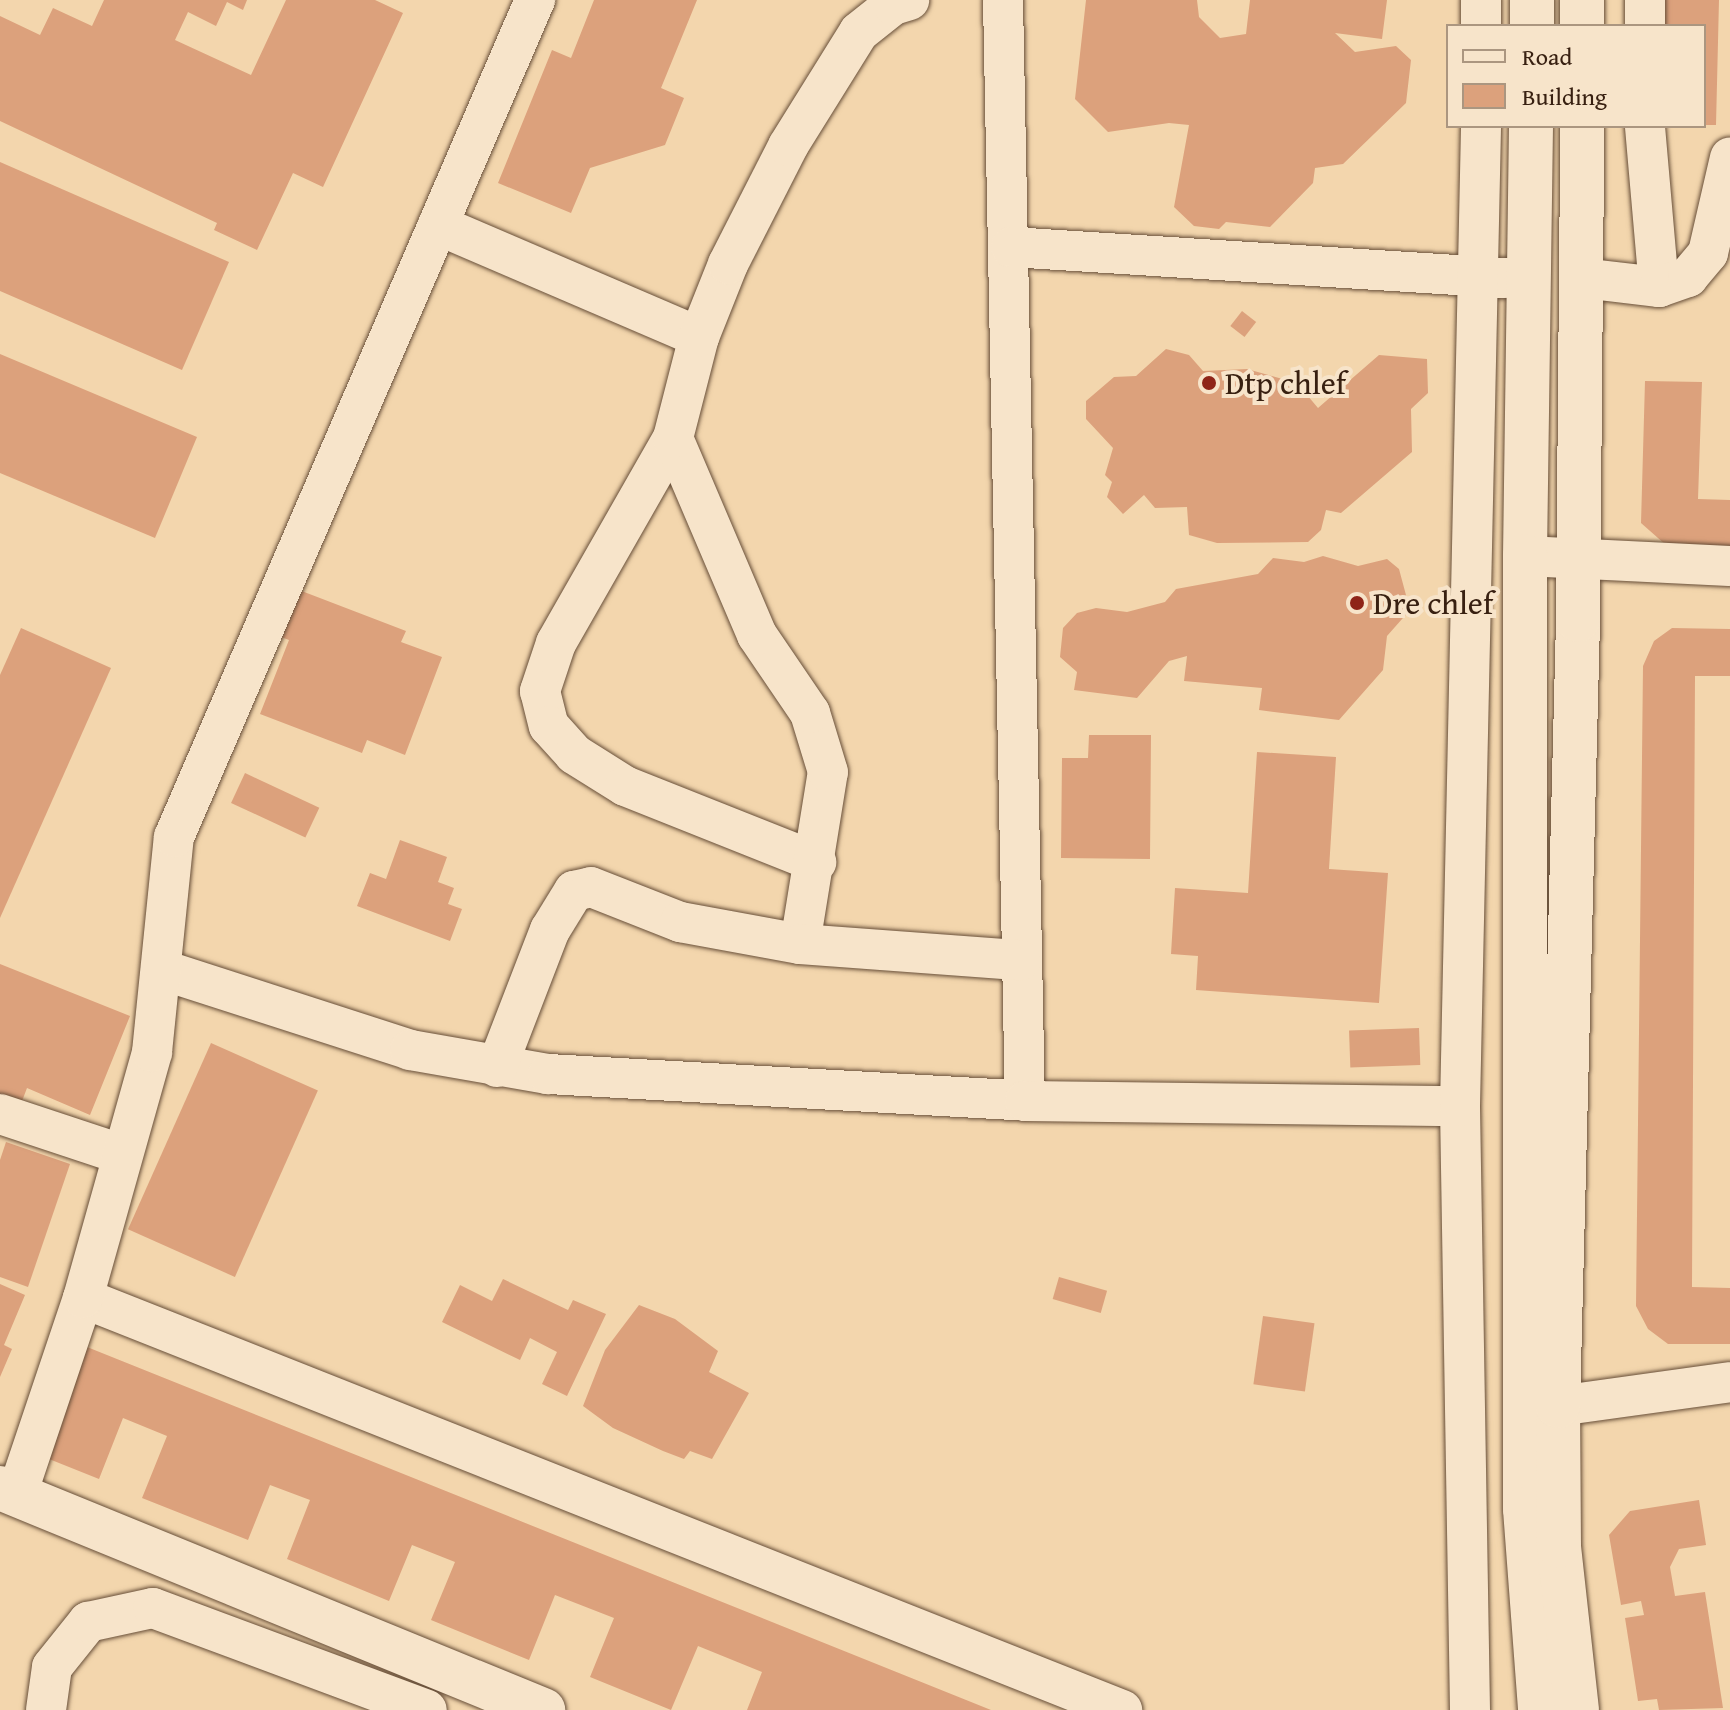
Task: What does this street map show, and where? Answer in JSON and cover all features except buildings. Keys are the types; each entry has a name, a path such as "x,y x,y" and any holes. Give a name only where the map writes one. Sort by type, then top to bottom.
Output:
{"main road":[{"path":"1532,0 1532,24"},
{"path":"1582,0 1582,24"},
{"path":"1531,128 1525,556 1525,1509 1540,1710"},
{"path":"1577,1710 1559,1546 1558,1406 1578,557 1582,128"},
{"path":"8,1491 543,1710"}],"street":[{"path":"8,1491 83,1298 152,1052 163,970 164,906 174,837 535,0"},
{"path":"816,862 625,786 574,754 549,726 540,691 556,643 673,438 699,337 728,264 835,64 859,32 893,5 909,0"},
{"path":"1003,0 1011,247 1020,960 1025,1101"},
{"path":"1481,0 1481,24"},
{"path":"1645,0 1645,24"},
{"path":"1470,1710 1460,1106 1481,277 1481,128"},
{"path":"1645,128 1659,287"},
{"path":"1582,278 1659,287 1688,277 1708,253 1730,158"},
{"path":"438,225 699,337"},
{"path":"1011,247 1529,280"},
{"path":"673,438 757,635 810,713 828,772 816,862 800,944"},
{"path":"1525,556 1730,566"},
{"path":"497,1067 550,930 574,891 591,887 680,922 800,944 1020,960"},
{"path":"163,970 410,1050 497,1067 1025,1101 1460,1106"},
{"path":"0,1114 121,1154"},
{"path":"83,1298 1122,1710"},
{"path":"1558,1406 1730,1382"},
{"path":"46,1710 52,1667 88,1622 153,1608 427,1710"}],"place":[{"name":"Dtp chlef","path":"1209,383"},
{"name":"Dre chlef","path":"1357,603"}]}
